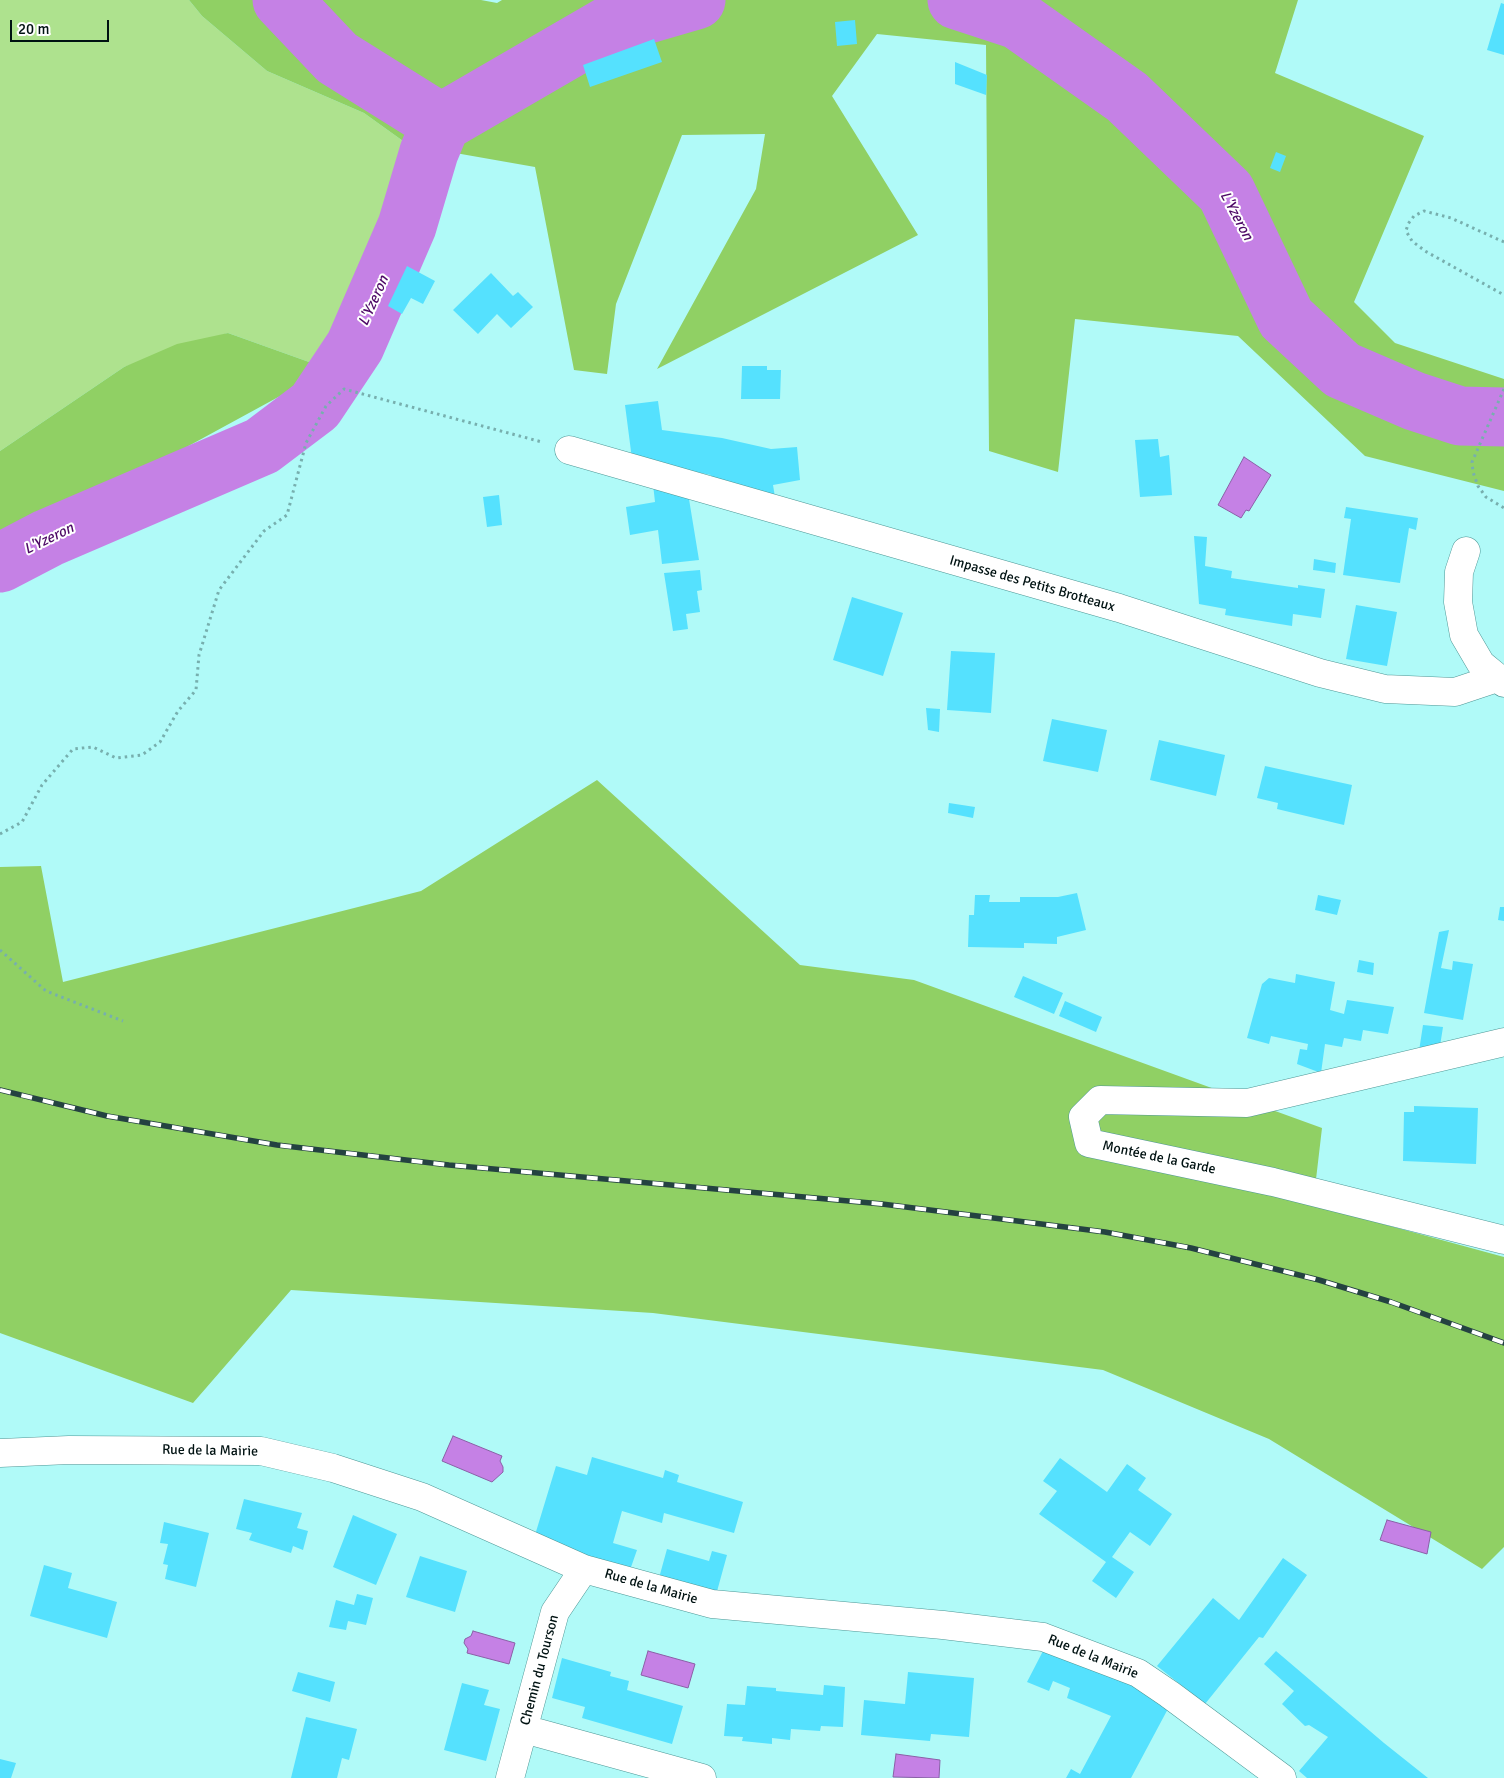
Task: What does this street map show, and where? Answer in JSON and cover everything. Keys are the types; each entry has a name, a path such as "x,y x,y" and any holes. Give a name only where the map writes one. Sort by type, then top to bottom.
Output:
{"street":[{"name":"Impasse des Petits Brotteaux","path":"569,450 1119,608 1320,673 1385,689 1455,692 1500,681"},
{"path":"1466,551 1459,572 1458,602 1464,635 1481,664 1500,681"},
{"name":"Montée de la Garde","path":"1504,1042 1247,1103 1100,1100 1083,1117 1089,1143 1273,1182 1504,1240"},
{"name":"Rue de la Mairie","path":"0,1453 68,1450 261,1451 334,1468 422,1496 584,1569 712,1604 943,1624 1043,1637 1138,1673 1282,1778"},
{"name":"Chemin du Tourson","path":"510,1778 555,1612 584,1569"},
{"path":"524,1729 702,1778"}],"path":[{"path":"1504,242 1451,218 1424,211 1414,216 1408,224 1406,232 1412,241 1425,251 1504,295"},
{"path":"0,834 22,822 42,785 73,749 92,747 116,758 142,755 160,742 178,711 196,690 199,656 219,590 264,531 287,515 306,442 326,406 344,389 569,450"},
{"path":"1504,389 1472,462 1473,472 1482,492 1486,497 1504,508"},
{"path":"0,950 46,991 123,1021"}],"green space":[{"path":"0,0 189,0 202,16 267,71 364,113 403,141 394,217 323,367 228,333 124,367 0,451"},
{"path":"189,0 481,0 497,3 502,0 1298,0 1275,73 1424,136 1354,302 1395,343 1504,379 1504,491 1365,456 1238,336 1075,319 1058,472 989,451 986,45 877,34 832,96 918,235 657,369 756,189 765,134 682,135 616,304 607,374 574,370 535,167 444,151 403,141 364,113 267,71 202,16"},
{"path":"228,333 323,367 282,395 38,528 0,560 0,451 124,367 177,344"},
{"path":"597,780 800,965 914,980 1322,1128 1313,1205 1504,1257 1504,1547 1482,1569 1269,1439 1103,1370 653,1313 291,1290 193,1403 0,1333 0,867 41,866 63,982 421,891"}],"shaded area":[{"path":"1244,457 1271,475 1249,511 1246,510 1241,518 1218,505"},
{"path":"453,1436 502,1456 500,1461 503,1472 492,1482 442,1461"},
{"path":"1387,1520 1431,1532 1427,1554 1380,1540"},
{"path":"473,1631 515,1643 509,1664 467,1653 468,1649 464,1643 465,1639 471,1636"},
{"path":"648,1651 695,1664 688,1688 641,1675"},
{"path":"896,1754 940,1760 939,1778 893,1777"}],"building":[{"path":"1501,3 1504,4 1504,55 1487,50"},
{"path":"855,20 857,44 837,46 835,22"},
{"path":"654,39 662,62 590,87 583,65"},
{"path":"955,62 987,75 986,95 955,84"},
{"path":"1276,152 1286,156 1280,172 1270,168"},
{"path":"407,266 435,281 423,304 411,298 402,314 388,306"},
{"path":"491,273 513,296 518,292 533,307 511,328 497,314 478,334 453,310"},
{"path":"742,366 767,366 767,370 781,370 780,399 741,399"},
{"path":"658,401 662,430 722,438 771,449 797,447 800,480 773,485 776,503 713,484 711,475 632,459 625,405"},
{"path":"1158,439 1160,457 1169,455 1172,495 1140,497 1135,440"},
{"path":"653,484 688,493 699,560 662,564 658,530 630,535 626,507 655,502"},
{"path":"499,495 502,525 487,527 483,497"},
{"path":"1346,507 1418,518 1416,530 1409,528 1400,583 1343,575 1351,519 1344,518"},
{"path":"1194,536 1207,537 1205,566 1232,571 1231,578 1298,588 1298,585 1325,589 1321,618 1293,614 1292,626 1225,615 1226,609 1199,604"},
{"path":"1314,559 1336,563 1335,573 1313,570"},
{"path":"700,570 702,590 697,591 700,612 686,614 688,629 673,631 664,573"},
{"path":"852,597 903,613 883,676 833,660"},
{"path":"1356,605 1397,612 1387,666 1346,659"},
{"path":"951,651 995,653 991,713 947,710"},
{"path":"926,708 940,709 939,732 928,730"},
{"path":"1052,719 1107,730 1098,772 1043,761"},
{"path":"1159,740 1225,755 1216,796 1150,780"},
{"path":"1265,766 1352,785 1344,825 1277,809 1278,803 1257,798"},
{"path":"949,803 975,807 973,818 948,813"},
{"path":"1077,893 1086,930 1057,937 1057,944 1024,943 1024,948 968,947 969,915 974,915 975,895 990,895 989,902 1020,902 1020,897 1058,897"},
{"path":"1318,895 1341,900 1337,915 1315,910"},
{"path":"1500,907 1504,907 1504,921 1498,920"},
{"path":"1449,930 1441,968 1452,970 1453,961 1473,964 1463,1020 1424,1013 1439,932"},
{"path":"1359,960 1374,963 1373,975 1357,972"},
{"path":"1296,974 1335,982 1330,1010 1344,1014 1347,1000 1394,1007 1388,1034 1363,1030 1361,1041 1344,1038 1342,1047 1325,1044 1321,1073 1297,1064 1300,1049 1307,1050 1308,1044 1271,1036 1269,1044 1247,1038 1262,984 1269,978 1295,983"},
{"path":"1023,976 1063,993 1054,1014 1014,997"},
{"path":"1065,1001 1102,1017 1096,1032 1059,1016"},
{"path":"1423,1025 1443,1027 1440,1046 1419,1051"},
{"path":"1414,1106 1478,1108 1476,1164 1403,1161 1404,1112 1414,1112"},
{"path":"592,1457 663,1478 665,1470 679,1475 677,1482 743,1502 734,1533 664,1513 662,1523 622,1511 613,1543 637,1550 630,1570 582,1554 535,1535 556,1466 587,1475"},
{"path":"1060,1458 1107,1492 1127,1464 1146,1478 1138,1490 1172,1514 1150,1546 1130,1532 1112,1557 1134,1572 1116,1598 1092,1581 1106,1562 1039,1514 1057,1491 1043,1481"},
{"path":"244,1499 302,1513 297,1528 308,1531 303,1550 293,1546 291,1553 249,1540 252,1533 236,1529"},
{"path":"353,1515 397,1534 376,1585 333,1567"},
{"path":"164,1522 209,1533 196,1587 165,1579 168,1565 163,1564 168,1544 160,1543"},
{"path":"667,1549 709,1561 712,1551 727,1555 716,1595 659,1578"},
{"path":"420,1556 467,1571 455,1612 406,1597"},
{"path":"1283,1558 1307,1575 1263,1638 1259,1637 1205,1704 1157,1666 1213,1598 1239,1620"},
{"path":"44,1565 72,1573 68,1588 117,1602 107,1638 30,1616"},
{"path":"357,1594 373,1598 366,1625 348,1621 346,1630 329,1627 336,1600 354,1605"},
{"path":"1043,1651 1129,1684 1170,1705 1131,1778 1066,1778 1071,1769 1080,1774 1111,1716 1067,1698 1070,1688 1053,1681 1049,1691 1027,1682"},
{"path":"1276,1651 1428,1778 1307,1778 1299,1771 1328,1737 1309,1725 1305,1726 1282,1704 1294,1691 1264,1664"},
{"path":"562,1658 611,1672 610,1676 629,1681 627,1690 683,1706 672,1744 582,1718 585,1707 552,1698"},
{"path":"298,1672 335,1682 330,1702 292,1691"},
{"path":"908,1672 974,1678 969,1737 931,1734 930,1741 861,1735 864,1700 905,1704"},
{"path":"462,1683 489,1690 484,1705 500,1709 486,1761 444,1750"},
{"path":"824,1685 845,1687 843,1727 821,1726 820,1731 791,1729 790,1740 772,1738 772,1744 742,1741 743,1737 724,1736 727,1704 745,1705 747,1686 776,1688 776,1691 823,1695"},
{"path":"306,1717 357,1729 349,1760 342,1758 337,1778 291,1778"},
{"path":"0,1759 16,1763 11,1778 0,1778"}],"waterway":[{"path":"282,0 337,58 441,123"},
{"name":"L'Yzeron","path":"0,563 48,538 262,446 315,406 355,346 407,226 429,152 441,123 610,25 696,0"},
{"name":"L'Yzeron","path":"957,0 1018,20 1127,97 1226,192 1286,318 1342,370 1414,401 1460,416 1504,417"}],"railway":[{"path":"0,1090 107,1116 277,1145 449,1165 882,1204 1105,1232 1191,1248 1319,1280 1391,1302 1504,1343"}]}
